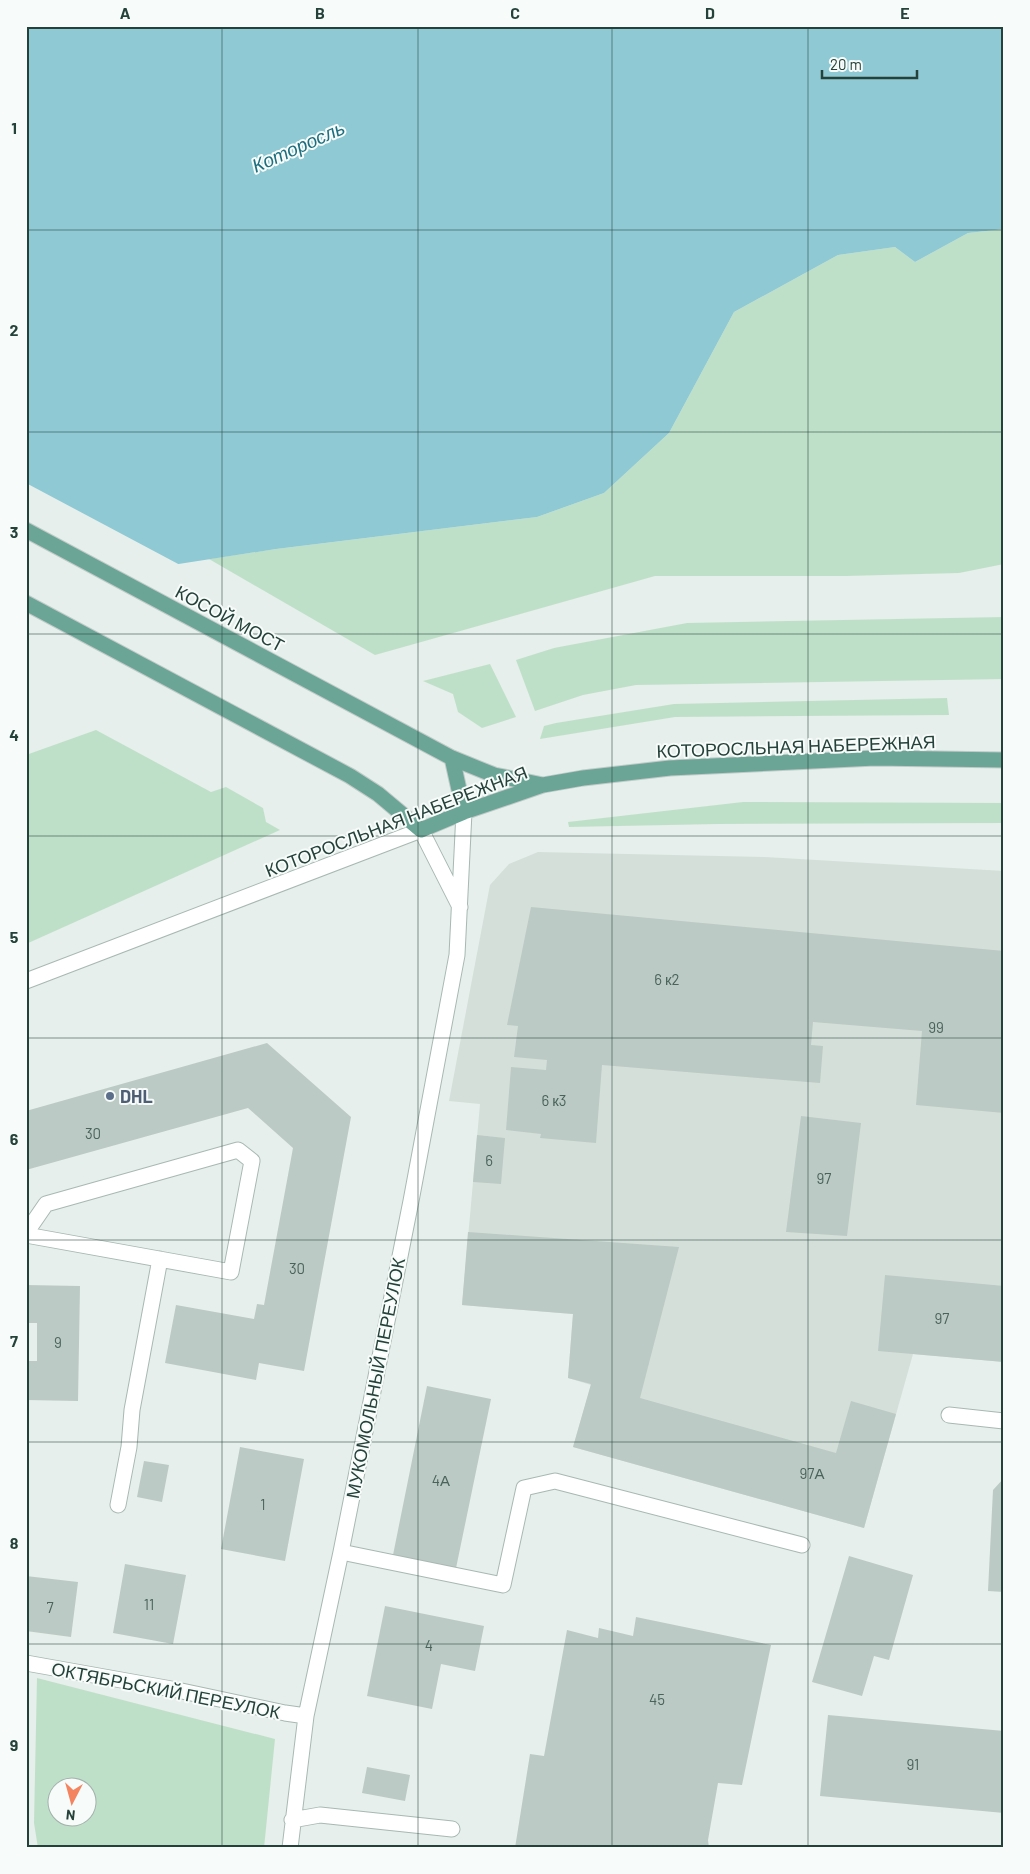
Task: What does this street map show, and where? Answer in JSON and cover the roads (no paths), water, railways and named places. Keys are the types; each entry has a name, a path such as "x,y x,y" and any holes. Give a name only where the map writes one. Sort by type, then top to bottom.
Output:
{"main road":[{"name":"КОСОЙ МОСТ","path":"26,530 452,758 494,775 543,785"},
{"path":"26,603 350,776 378,794 422,830"},
{"path":"452,758 464,812"},
{"name":"КОТОРОСЛЬНАЯ НАБЕРЕЖНАЯ","path":"422,830 464,812 543,785 583,778 670,768 875,758 1004,760"}],"street":[{"name":"МУКОМОЛЬНЫЙ ПЕРЕУЛОК","path":"290,1848 306,1716 341,1552 411,1200 457,955 464,812"},
{"name":"МУКОМОЛЬНЫЙ ПЕРЕУЛОК","path":"422,830 460,908"},
{"name":"КОТОРОСЛЬНАЯ НАБЕРЕЖНАЯ","path":"26,981 422,830"},
{"path":"238,1150 252,1161 231,1272 26,1234 46,1204 238,1150"},
{"path":"118,1505 129,1447 132,1410 160,1259"},
{"path":"949,1415 1004,1420"},
{"path":"341,1552 503,1585 524,1488 555,1481 802,1545"},
{"name":"ОКТЯБРЬСКИЙ ПЕРЕУЛОК","path":"26,1663 177,1690 306,1716"},
{"path":"292,1820 320,1815 452,1829"}],"water":[{"name":"Которосль","path":"26,26 1004,26 1004,229 968,233 915,262 895,247 838,255 734,312 669,433 604,493 537,517 276,549 172,565 36,615 26,627"}],"place":[{"name":"DHL","path":"110,1096"}]}
